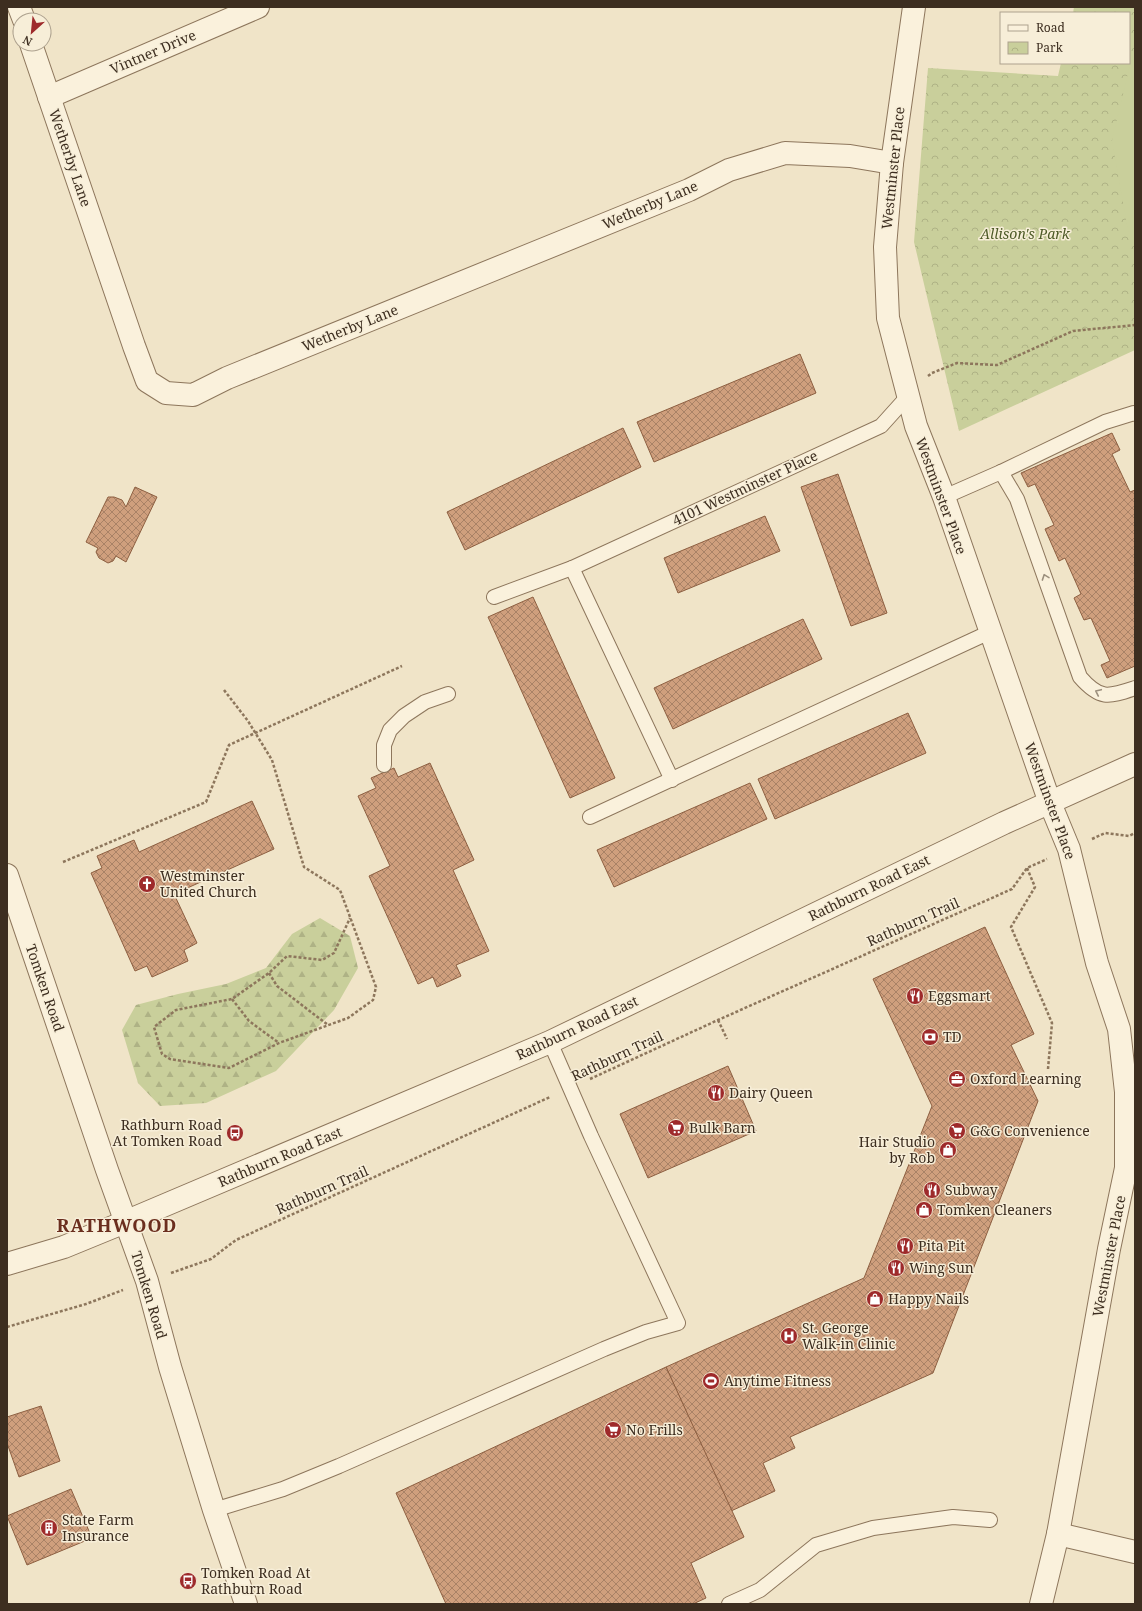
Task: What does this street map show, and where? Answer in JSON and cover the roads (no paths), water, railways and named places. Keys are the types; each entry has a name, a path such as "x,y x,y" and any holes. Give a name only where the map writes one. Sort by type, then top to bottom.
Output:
{"street":[{"name":"Vintner Drive","path":"49,97 258,7"},
{"name":"Westminster Place","path":"914,7 892,163 885,246 888,318 916,426 944,497 1050,803 1069,849 1097,963 1119,1029 1126,1100 1126,1168 1109,1249 1058,1534 1041,1604"},
{"name":"Wetherby Lane","path":"35,52 147,381 166,393 193,395 227,378 689,190 729,170 785,152 850,156 892,163"},
{"name":"Rathburn Road East","path":"7,1264 64,1247 550,1042 1004,823 1135,764"},
{"name":"Tomken Road","path":"7,875 125,1222 147,1282 170,1367 214,1510 246,1604"},
{"path":"1058,1534 1135,1552"}],"lane":[{"name":"4101 Westminster Place","path":"494,597 572,568 881,426 908,396"},
{"path":"944,497 1001,472 1105,422 1135,413"},
{"path":"1001,472 1017,499 1080,677 1089,687 1099,694 1112,696 1135,688"},
{"path":"572,568 672,780"},
{"path":"590,817 990,632"},
{"path":"384,765 384,745 390,730 404,716 425,702 448,694"},
{"path":"214,1510 283,1489 339,1466 604,1349 646,1332 678,1322 591,1136 550,1042"},
{"path":"729,1604 760,1590 816,1545 872,1528 953,1517 990,1520"}],"place":[{"name":"Westminster United Church","path":"147,884"},
{"name":"Eggsmart","path":"915,996"},
{"name":"TD","path":"930,1037"},
{"name":"Oxford Learning","path":"957,1079"},
{"name":"Dairy Queen","path":"716,1093"},
{"name":"Bulk Barn","path":"676,1128"},
{"name":"G&G Convenience","path":"957,1131"},
{"name":"Rathburn Road At Tomken Road","path":"235,1133"},
{"name":"Hair Studio by Rob","path":"948,1150"},
{"name":"Subway","path":"932,1190"},
{"name":"Tomken Cleaners","path":"924,1210"},
{"name":"Pita Pit","path":"905,1246"},
{"name":"Wing Sun","path":"896,1268"},
{"name":"Happy Nails","path":"875,1299"},
{"name":"St. George Walk-in Clinic","path":"789,1336"},
{"name":"Anytime Fitness","path":"711,1381"},
{"name":"No Frills","path":"613,1430"},
{"name":"State Farm Insurance","path":"49,1528"},
{"name":"Tomken Road At Rathburn Road","path":"188,1581"}],"district":[{"name":"RATHWOOD","path":"117,1226"}],"park label":[{"name":"Allison's Park","path":"1025,234"}]}
